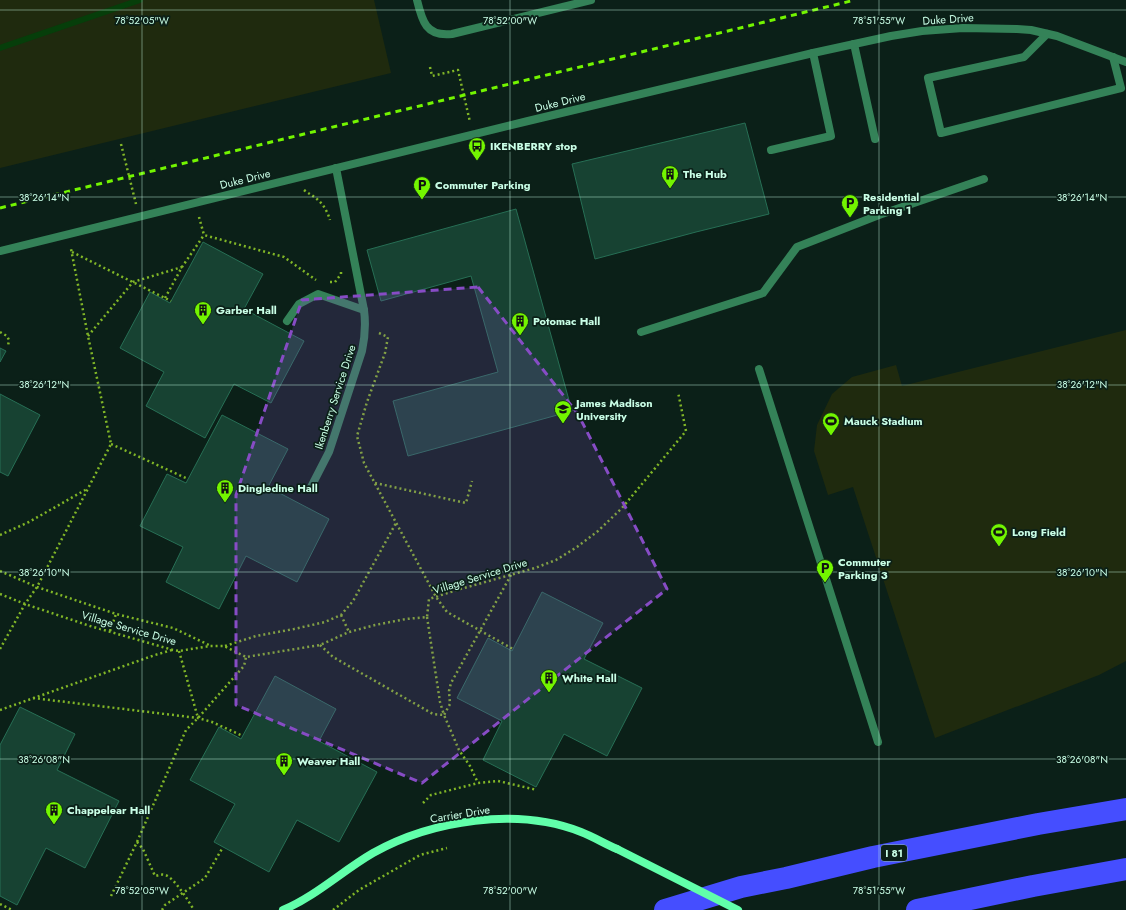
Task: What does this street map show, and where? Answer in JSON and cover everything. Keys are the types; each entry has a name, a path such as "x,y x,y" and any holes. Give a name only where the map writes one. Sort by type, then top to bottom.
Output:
{"highway":[{"name":"I 81","path":"665,910 741,887 873,857 1038,824 1126,809"},
{"path":"917,910 1026,887 1126,869"}],"street":[{"path":"417,0 420,16 425,24 436,33 445,35 591,0"},
{"name":"Duke Drive","path":"0,251 813,53 914,32 963,28 1017,29 1047,34 1070,40 1126,62"},
{"path":"1047,34 1024,57 928,78 941,133 1121,88 1113,57"},
{"path":"854,44 875,139"},
{"path":"771,150 831,136 813,53"},
{"name":"Ikenberry Service Drive","path":"311,487 330,452 362,352 366,327 336,168"},
{"path":"642,332 764,293 797,247 879,214 984,179"},
{"path":"287,321 299,304 318,294 364,310"},
{"path":"759,369 878,742"},
{"name":"Carrier Drive","path":"283,910 311,896 355,864 386,846 433,829 474,821 502,819 549,824 582,832 738,910"}],"path":[{"path":"430,67 432,76 458,70 473,135"},
{"path":"121,144 139,216"},
{"path":"293,179 309,194 319,200 329,216 331,223"},
{"path":"195,203 204,235"},
{"path":"0,649 25,604 37,587 111,444 68,234"},
{"path":"165,298 182,267 204,235"},
{"path":"204,235 284,257 321,283"},
{"path":"71,252 171,301"},
{"path":"88,336 133,282 182,267"},
{"path":"328,282 335,282 341,274 342,267"},
{"path":"366,327 388,337 385,353 367,402 357,436 364,463 436,597 447,612 512,649"},
{"path":"0,332 7,336 9,340 8,346"},
{"name":"Village Service Drive","path":"427,617 430,599 456,590 535,568 556,560 577,547 598,531 622,508 686,431 678,392"},
{"path":"111,444 188,479"},
{"path":"375,483 466,503 472,481"},
{"path":"0,535 29,522 87,489"},
{"path":"224,646 256,636 325,622 341,615 352,601 396,523"},
{"path":"0,571 37,587 116,614 173,628 210,646"},
{"path":"444,715 450,704 449,691 451,683 511,575"},
{"name":"Village Service Drive","path":"0,594 25,604 173,650 179,651 210,646 224,646 246,657"},
{"path":"110,631 116,614"},
{"path":"341,615 349,632"},
{"path":"111,896 137,842 186,730 244,666 246,657 320,645 349,632 406,619 427,617 440,702 459,750 470,766 478,783"},
{"path":"320,645 333,657 433,714 444,715"},
{"path":"0,710 173,650"},
{"path":"179,651 198,718"},
{"path":"33,698 198,718 212,722 243,736"},
{"path":"423,803 431,795 478,783 498,781 537,790"},
{"path":"137,842 143,849 155,876 163,874 170,877 194,910"},
{"path":"162,910 165,905 205,878 223,847"},
{"path":"333,910 359,890 420,855 447,848"},
{"path":"0,904 12,910"}],"highlighted area":[{"path":"478,287 578,414 667,589 422,783 236,705 236,495 302,300"}],"green space":[{"path":"0,0 374,0 391,73 0,168"},
{"name":"Long Field","path":"1126,330 1126,661 1099,675 935,738 853,487 828,495 814,451 817,425 832,394 852,377 896,365 902,386"}],"building":[{"name":"The Hub","path":"745,123 769,214 595,259 572,164"},
{"name":"Potomac Hall","path":"516,209 572,411 408,456 393,401 498,372 471,276 381,301 367,250"},
{"name":"Garber Hall","path":"203,242 263,274 244,309 304,341 271,403 234,384 205,438 146,406 164,372 120,348 150,292 170,303"},
{"path":"0,348 6,351 0,362"},
{"path":"0,394 40,415 8,476 0,472"},
{"name":"Dingledine Hall","path":"222,415 288,449 268,487 329,519 297,582 246,556 219,609 166,582 183,547 140,526 167,474 186,483"},
{"name":"White Hall","path":"542,592 603,623 584,659 642,688 607,756 564,734 536,787 483,760 502,721 457,698 488,638 512,651"},
{"name":"Weaver Hall","path":"275,676 336,709 319,741 377,772 339,842 297,820 269,872 214,842 235,804 190,780 219,727 241,739"},
{"name":"Chappelear Hall","path":"20,707 75,734 57,770 119,801 85,868 46,848 17,905 0,896 0,745"}],"waterway":[{"path":"0,48 140,0"}],"railway":[{"path":"0,208 855,0"}],"place":[{"name":"IKENBERRY stop","path":"477,161"},
{"name":"The Hub","path":"670,189"},
{"name":"Commuter Parking","path":"422,200"},
{"name":"Residential Parking 1","path":"850,218"},
{"name":"Garber Hall","path":"203,325"},
{"name":"Potomac Hall","path":"520,336"},
{"name":"James Madison University","path":"563,424"},
{"name":"Mauck Stadium","path":"831,436"},
{"name":"Dingledine Hall","path":"225,503"},
{"name":"Long Field","path":"999,547"},
{"name":"Commuter Parking 3","path":"825,583"},
{"name":"White Hall","path":"549,693"},
{"name":"Weaver Hall","path":"284,776"},
{"name":"Chappelear Hall","path":"54,825"}]}
